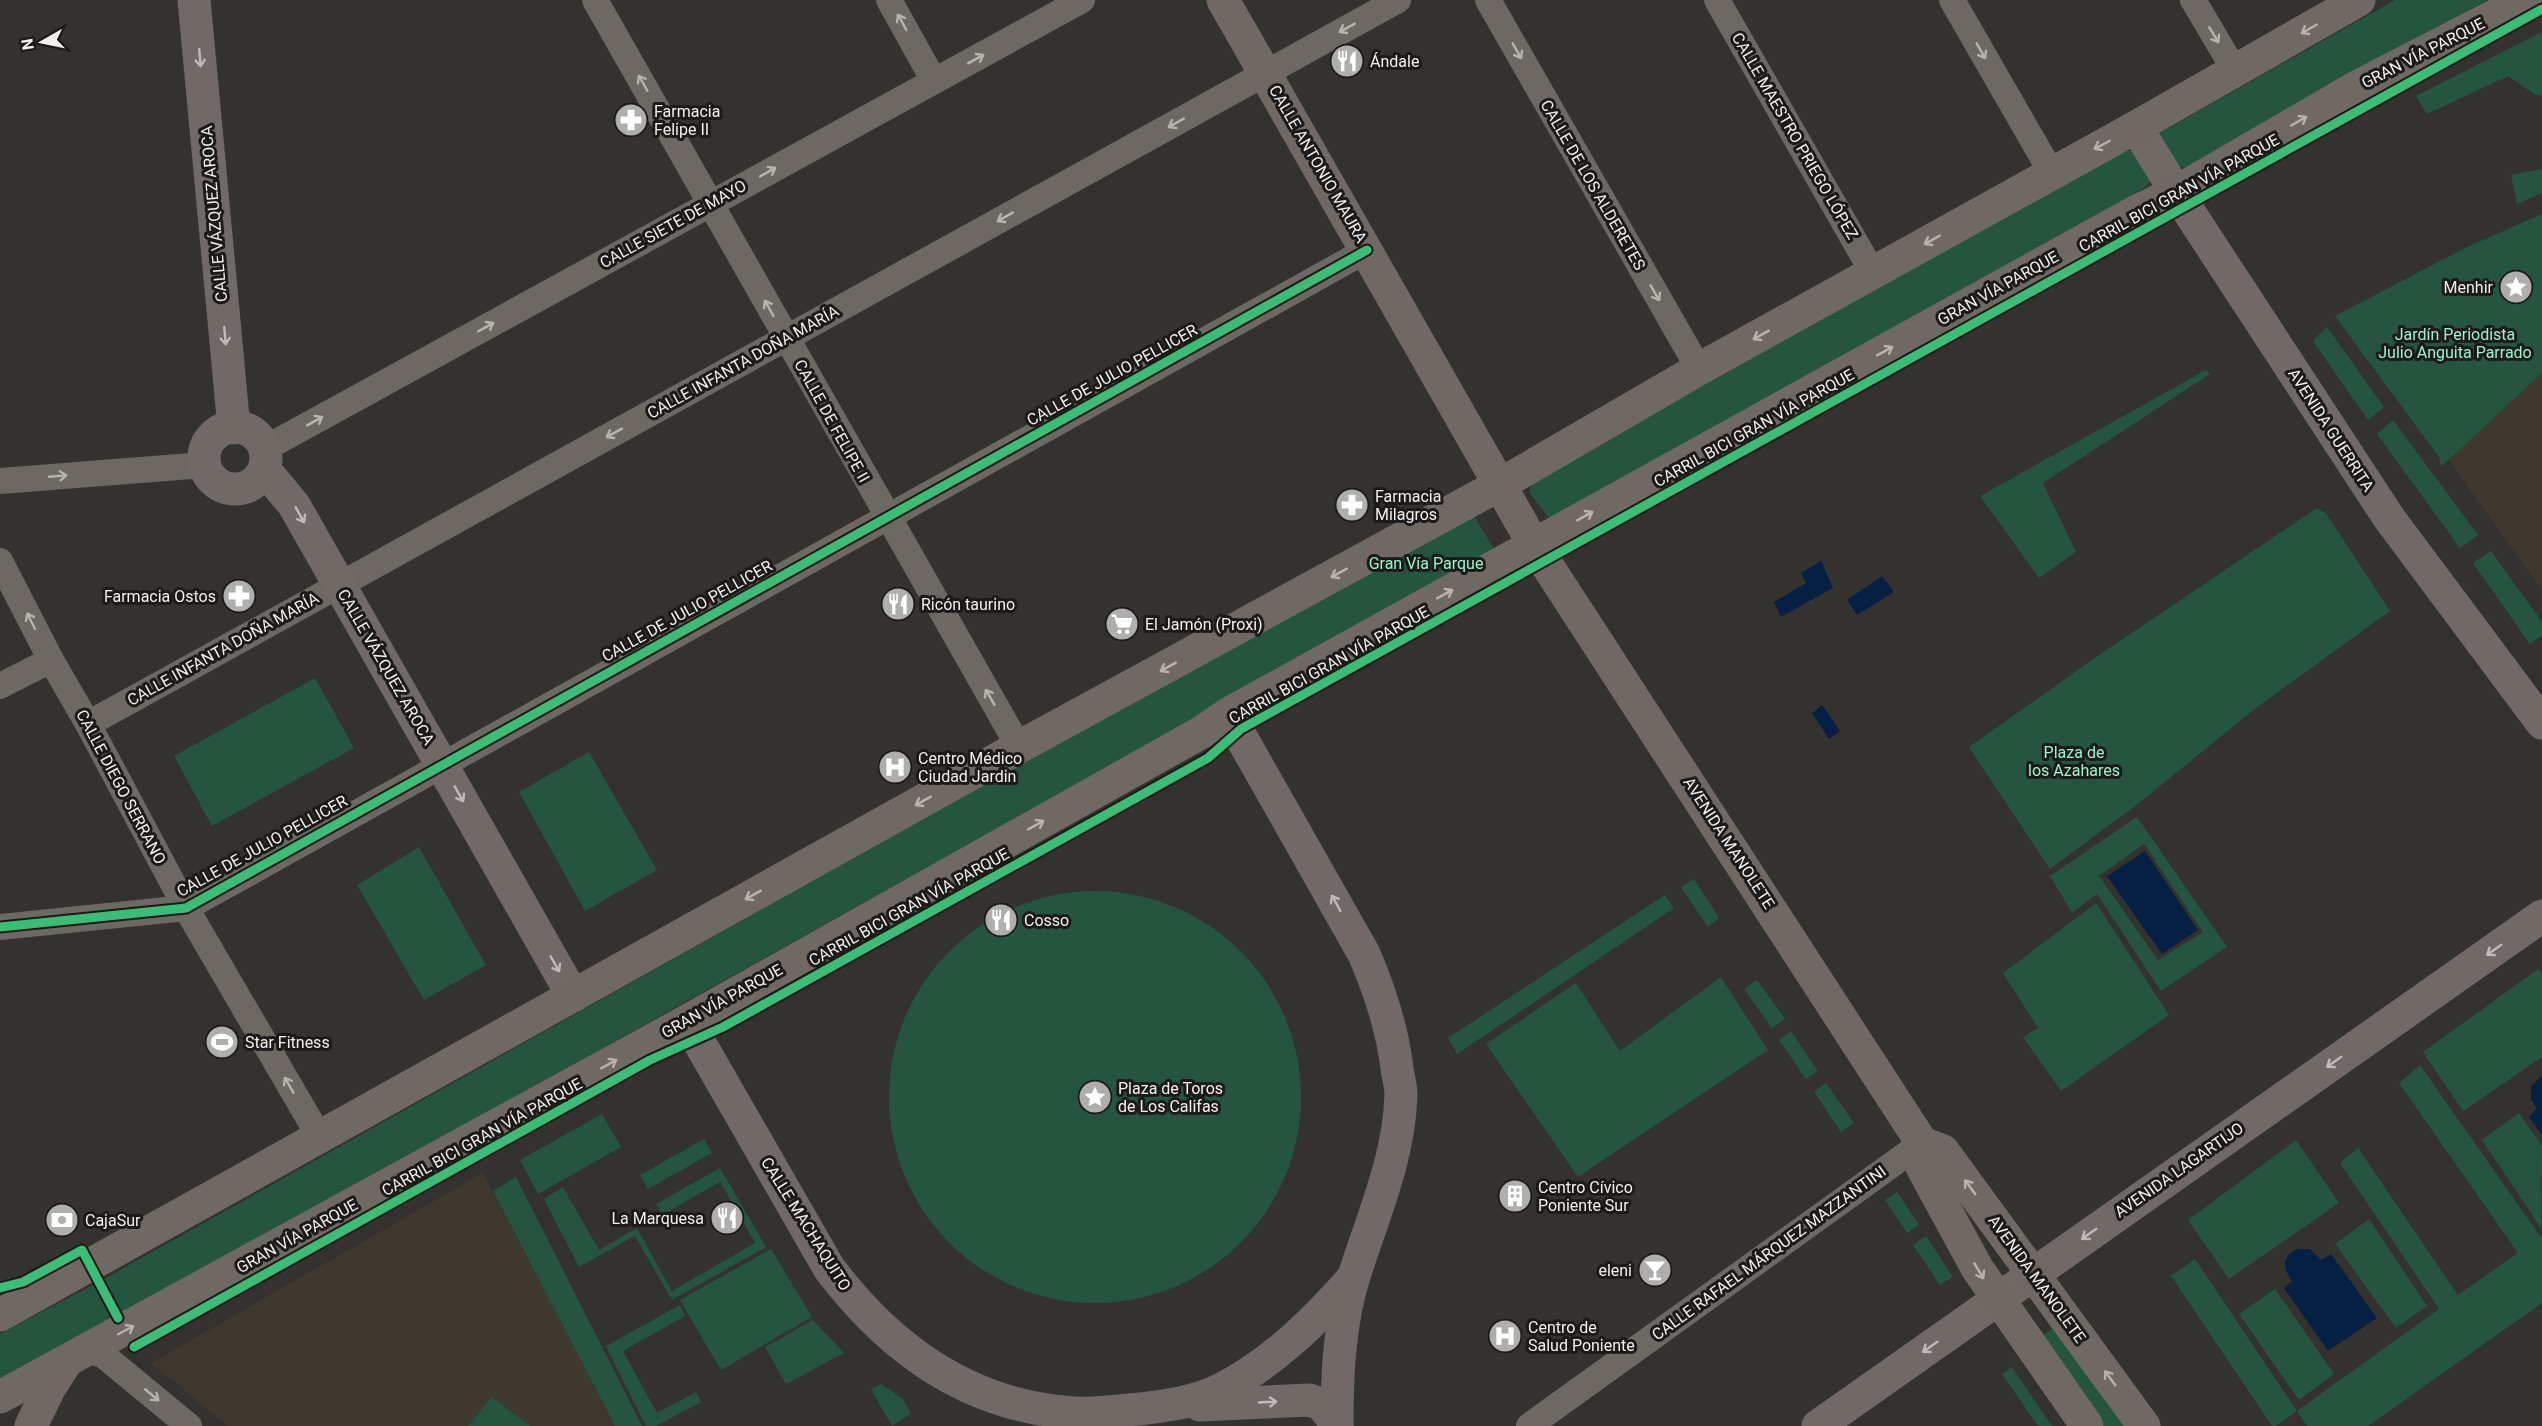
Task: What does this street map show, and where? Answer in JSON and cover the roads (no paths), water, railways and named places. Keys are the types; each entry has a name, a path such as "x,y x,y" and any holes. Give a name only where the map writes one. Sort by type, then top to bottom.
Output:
{"main road":[{"name":"CALLE ANTONIO MAURA","path":"1223,0 1501,484"},
{"path":"7,1308 1019,747 1501,484 1699,369 2051,172 2136,127 2359,0"},
{"name":"GRAN VÍA PARQUE","path":"0,1397 687,1021 1185,742 1228,714 2137,211 2176,192 2353,89 2525,0"},
{"path":"1501,484 1534,545"},
{"name":"AVENIDA MANOLETE","path":"1534,545 1922,1143 1922,1167 1977,1268 2086,1426"},
{"name":"AVENIDA MANOLETE","path":"1922,1143 1943,1151 2144,1426"},
{"path":"31,1426 50,1387 77,1356"}],"street":[{"name":"CALLE VÁZQUEZ AROCA","path":"194,0 234,428"},
{"name":"CALLE DE FELIPE II","path":"594,0 712,203 785,338 1019,747"},
{"path":"889,0 934,81"},
{"name":"CALLE SIETE DE MAYO","path":"264,459 712,203 1082,0"},
{"name":"CALLE INFANTA DOÑA MARÍA","path":"88,724 1398,0"},
{"name":"CALLE DE LOS ALDERETES","path":"1488,0 1699,369"},
{"name":"CALLE MAESTRO PRIEGO LÓPEZ","path":"1717,0 1873,273"},
{"path":"1952,0 2051,172"},
{"path":"2193,0 2235,71"},
{"name":"AVENIDA GUERRITA","path":"2136,127 2389,518 2542,723"},
{"name":"CALLE DE JULIO PELLICER","path":"0,927 186,908 1367,250"},
{"path":"234,428 252,433 264,459 250,485 236,489 222,487 216,483 204,465 208,442 219,432 234,428"},
{"name":"CALLE VÁZQUEZ AROCA","path":"264,459 294,505 573,996"},
{"path":"0,481 204,465"},
{"name":"CALLE DIEGO SERRANO","path":"0,561 51,660 88,724 186,908 319,1136"},
{"path":"0,686 51,660"},
{"path":"1228,714 1364,954 1380,992 1393,1035 1401,1094 1394,1153 1379,1205 1353,1278 1341,1343 1336,1425"},
{"name":"AVENIDA LAGARTIJO","path":"1818,1426 2542,916"},
{"name":"CALLE MACHAQUITO","path":"687,1021 830,1268 852,1298 912,1355 961,1382 992,1395 1036,1408 1076,1413 1147,1408 1192,1399 1220,1390 1248,1374 1282,1349 1324,1311 1353,1278"},
{"name":"CALLE RAFAEL MÁRQUEZ MAZZANTINI","path":"1529,1426 1922,1143"},
{"path":"1282,1349 1306,1353 1330,1366 1339,1375"},
{"path":"77,1356 102,1355 189,1426"},
{"path":"1147,1408 1309,1400 1321,1404 1336,1425"}],"water":[{"path":"1821,561 1833,588 1781,617 1774,602 1806,583 1801,573"},
{"path":"1882,576 1894,592 1857,615 1847,600"},
{"path":"1822,705 1840,731 1829,739 1812,713"},
{"path":"2145,851 2198,930 2162,954 2107,876"},
{"path":"2542,1076 2542,1135 2529,1117 2537,1108 2531,1100 2531,1086"},
{"path":"2297,1249 2310,1249 2321,1260 2331,1254 2377,1318 2328,1351 2284,1288 2292,1281 2285,1267 2286,1259"}],"place":[{"name":"Ándale","path":"1347,61"},
{"name":"Farmacia Felipe II","path":"631,120"},
{"name":"Menhir","path":"2516,287"},
{"name":"Farmacia Milagros","path":"1352,505"},
{"name":"Farmacia Ostos","path":"239,596"},
{"name":"Ricón taurino","path":"898,604"},
{"name":"El Jamón (Proxi)","path":"1122,624"},
{"name":"Centro Médico Ciudad Jardin","path":"895,767"},
{"name":"Cosso","path":"1001,920"},
{"name":"Star Fitness","path":"222,1042"},
{"name":"Plaza de Toros de Los Califas","path":"1095,1097"},
{"name":"Centro Cívico Poniente Sur","path":"1515,1196"},
{"name":"La Marquesa","path":"727,1218"},
{"name":"CajaSur","path":"62,1220"},
{"name":"eleni","path":"1655,1270"},
{"name":"Centro de Salud Poniente","path":"1505,1336"}],"park label":[{"name":"Jardín Periodista Julio Anguita Parrado","path":"2455,343"},
{"name":"Gran Vía Parque","path":"1426,563"},
{"name":"Plaza de los Azahares","path":"2074,761"}]}
